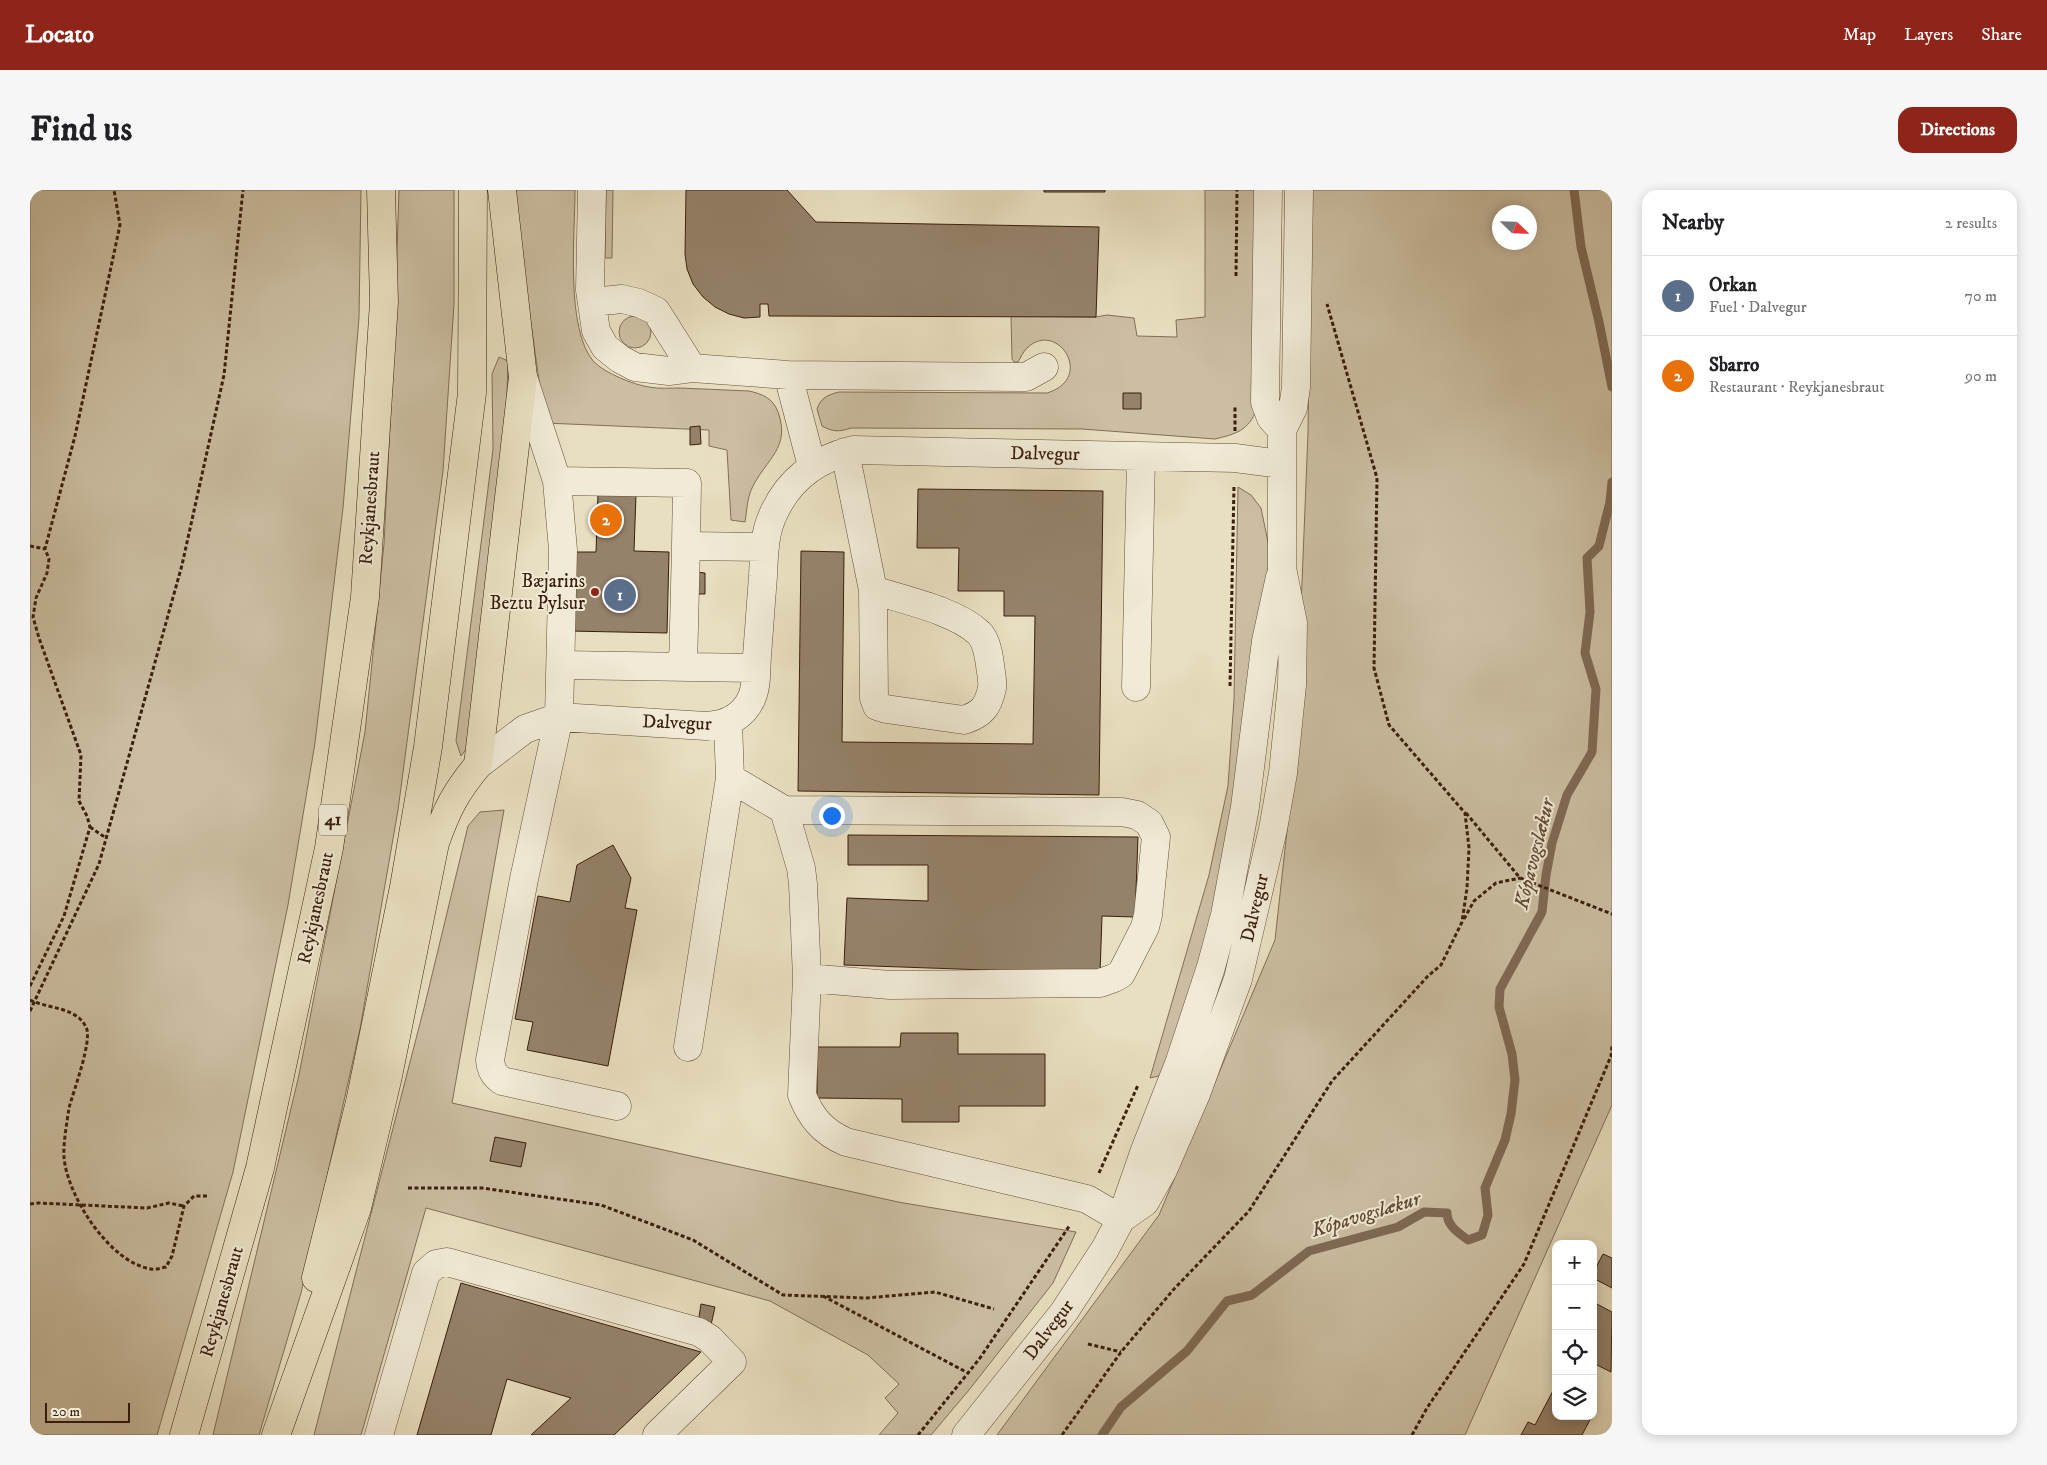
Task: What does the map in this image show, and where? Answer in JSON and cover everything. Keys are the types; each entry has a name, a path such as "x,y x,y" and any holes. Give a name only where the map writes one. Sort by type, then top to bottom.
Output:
{"highway":[{"name":"Reykjanesbraut","path":"184,1435 260,1168 329,848 365,596 384,302 381,190"},
{"path":"276,1435 360,1102 404,887 428,747 472,393 473,190"},
{"path":"276,1435 357,1208 388,1076 436,843 447,810 458,789 478,765 523,377 502,190"}],"street":[{"path":"592,190 592,302 596,331 605,347 620,359 635,367 669,371 692,368 788,375 1026,377 1044,367"},
{"path":"1268,190 1265,402 1271,418 1282,430"},
{"name":"Dalvegur","path":"966,1435 1064,1312 1122,1219 1145,1150 1180,1061 1212,967 1225,915 1246,807 1266,641 1282,568 1282,430 1293,408 1296,387 1299,190"},
{"path":"592,302 622,299 639,303 656,311 692,368"},
{"path":"788,375 812,466"},
{"path":"523,377 557,481 563,550 559,717 524,879 490,1060 491,1069 502,1081 616,1106"},
{"name":"Dalvegur","path":"478,765 525,729 559,717 706,726 728,722 746,708 752,698 755,686 765,547 771,518 778,502 788,488 812,466 825,459 853,450 1235,458 1281,464"},
{"path":"845,452 873,590 874,698 877,706 886,709 964,720 976,716 988,703 993,685 989,655 981,634 939,611 873,590"},
{"path":"1136,687 1141,456"},
{"path":"557,481 688,483 683,667"},
{"path":"686,546 765,547"},
{"path":"561,666 756,668"},
{"path":"688,1047 730,778 728,722"},
{"path":"730,778 784,810 1122,812 1138,815 1149,823 1156,837 1146,927 1121,974 1114,978 1100,983 890,985 807,978"},
{"path":"784,810 801,868 807,978 802,1095 808,1110 826,1131 846,1142 1087,1199 1122,1219"},
{"path":"379,1435 426,1273 436,1264 447,1262 699,1332 710,1339 732,1362 657,1435"}],"path":[{"path":"30,986 64,916 90,827 87,816 79,801 81,755 33,617 36,598 47,573 49,559 45,549 75,436 120,225 114,190"},
{"path":"30,1011 89,887 107,838 182,565 224,375 243,190"},
{"path":"1325,297 1377,478 1374,668 1389,725 1520,878 1612,914"},
{"path":"30,546 45,549"},
{"path":"1462,922 1467,888 1469,848 1465,813"},
{"path":"90,827 107,838"},
{"path":"1062,1435 1121,1352 1174,1289 1249,1211 1332,1081 1441,964 1474,901 1496,883 1520,878"},
{"path":"30,1000 76,1014 87,1029 87,1044 69,1109 64,1158 72,1189 87,1217 108,1244 135,1264 152,1270 166,1267 172,1256 184,1206 194,1196 208,1196"},
{"path":"1412,1435 1427,1408 1524,1264 1611,1056 1612,1046"},
{"path":"408,1188 482,1188 601,1204 693,1240 783,1295 866,1298 935,1292 994,1309"},
{"path":"30,1204 81,1204 147,1208 170,1203 184,1206"},
{"path":"1088,1344 1121,1352"},
{"path":"918,1435 968,1373"}],"shaded area":[{"path":"30,190 361,190 359,318 343,508 315,743 288,905 233,1172 157,1435 30,1435"},
{"path":"399,190 454,190 454,304 443,471 398,810 360,1029 301,1293 259,1435 213,1435 299,1075 365,732 384,544 394,346"},
{"path":"516,190 575,190 573,255 575,305 585,347 594,362 620,378 643,386 653,388 749,391 763,395 776,407 781,424 779,444 752,488 745,522 731,520 727,450 709,446 709,430 545,423 514,203"},
{"path":"606,190 613,190 612,258 605,258"},
{"path":"1205,190 1261,190 1257,409 1245,427 1235,433 1215,439 1082,429 851,428 836,431 822,426 817,409 820,402 831,394 839,392 1047,393 1061,386 1069,376 1070,365 1067,354 1050,341 1038,341 1027,348 1018,362 1014,362 1012,359 1011,316 1096,317 1107,315 1134,318 1137,336 1177,337 1176,320 1205,317"},
{"path":"1311,190 1612,190 1612,1105 1465,1435 997,1435 1159,1215 1275,940 1295,758 1308,433"},
{"path":"635,316 641,317 646,321 650,326 650,338 646,343 641,347 635,348 629,347 624,343 620,338 619,332 620,326 624,321 629,317"},
{"path":"499,357 508,361 505,460 472,741 461,756 456,741 493,449 492,374"},
{"path":"1238,487 1251,495 1261,508 1270,552 1241,809 1167,1074 1150,1078 1209,875 1228,786 1234,699"},
{"path":"504,810 452,1103 898,1202 1076,1232 1053,1283 931,1435 879,1435 898,1413 885,1398 899,1384 868,1355 770,1301 426,1208 361,1435 314,1435 425,1004 468,826 480,812"}],"building":[{"path":"686,190 787,190 816,222 1099,227 1096,317 769,316 768,304 760,304 760,317 744,318 729,314 715,307 703,297 693,284 687,269 685,254"},
{"path":"1044,190 1105,190 1105,192 1044,192"},
{"path":"1123,393 1141,393 1141,409 1123,409"},
{"path":"700,426 701,444 690,445 690,427"},
{"path":"918,489 1103,491 1099,795 798,791 801,551 844,552 842,742 1033,744 1035,616 1004,616 1004,591 958,591 959,548 917,548"},
{"path":"598,494 636,495 634,551 669,552 667,633 569,631 570,552 596,552"},
{"path":"696,572 705,573 705,594 696,594"},
{"path":"848,835 1138,837 1135,917 1102,916 1100,974 844,965 847,898 928,901 928,865 848,865"},
{"path":"613,845 631,878 625,908 637,910 608,1066 527,1050 533,1022 515,1019 538,896 570,902 577,865"},
{"path":"901,1033 958,1033 958,1054 1045,1054 1045,1106 959,1106 959,1122 902,1122 902,1099 817,1098 817,1047 900,1047"},
{"path":"495,1137 526,1143 521,1167 490,1161"},
{"path":"1603,1254 1612,1258 1612,1288 1597,1280 1597,1265"},
{"path":"461,1283 701,1352 614,1435 531,1435 571,1398 507,1379 491,1435 417,1435"},
{"path":"701,1304 715,1307 711,1325 698,1323"},
{"path":"1597,1304 1612,1312 1611,1372 1597,1365"},
{"path":"1552,1393 1552,1420 1590,1420 1582,1435 1521,1435 1528,1422 1535,1425"}],"waterway":[{"name":"Kópavogslækur","path":"1574,190 1581,247 1612,387"},
{"name":"Kópavogslækur","path":"1102,1435 1121,1407 1187,1351 1227,1301 1252,1295 1309,1251 1398,1227 1424,1212 1447,1213 1451,1225 1468,1240 1482,1235 1488,1215 1485,1188 1505,1140 1511,1114 1515,1080 1512,1054 1499,1007 1500,989 1542,912 1552,843 1567,795 1592,752 1596,689 1585,653 1590,612 1587,558 1599,546 1610,502 1612,482"}],"place":[{"name":"Sbarro","path":"606,520"},
{"name":"Bæjarins Beztu Pylsur","path":"595,592"},
{"name":"Orkan","path":"620,595"}]}
